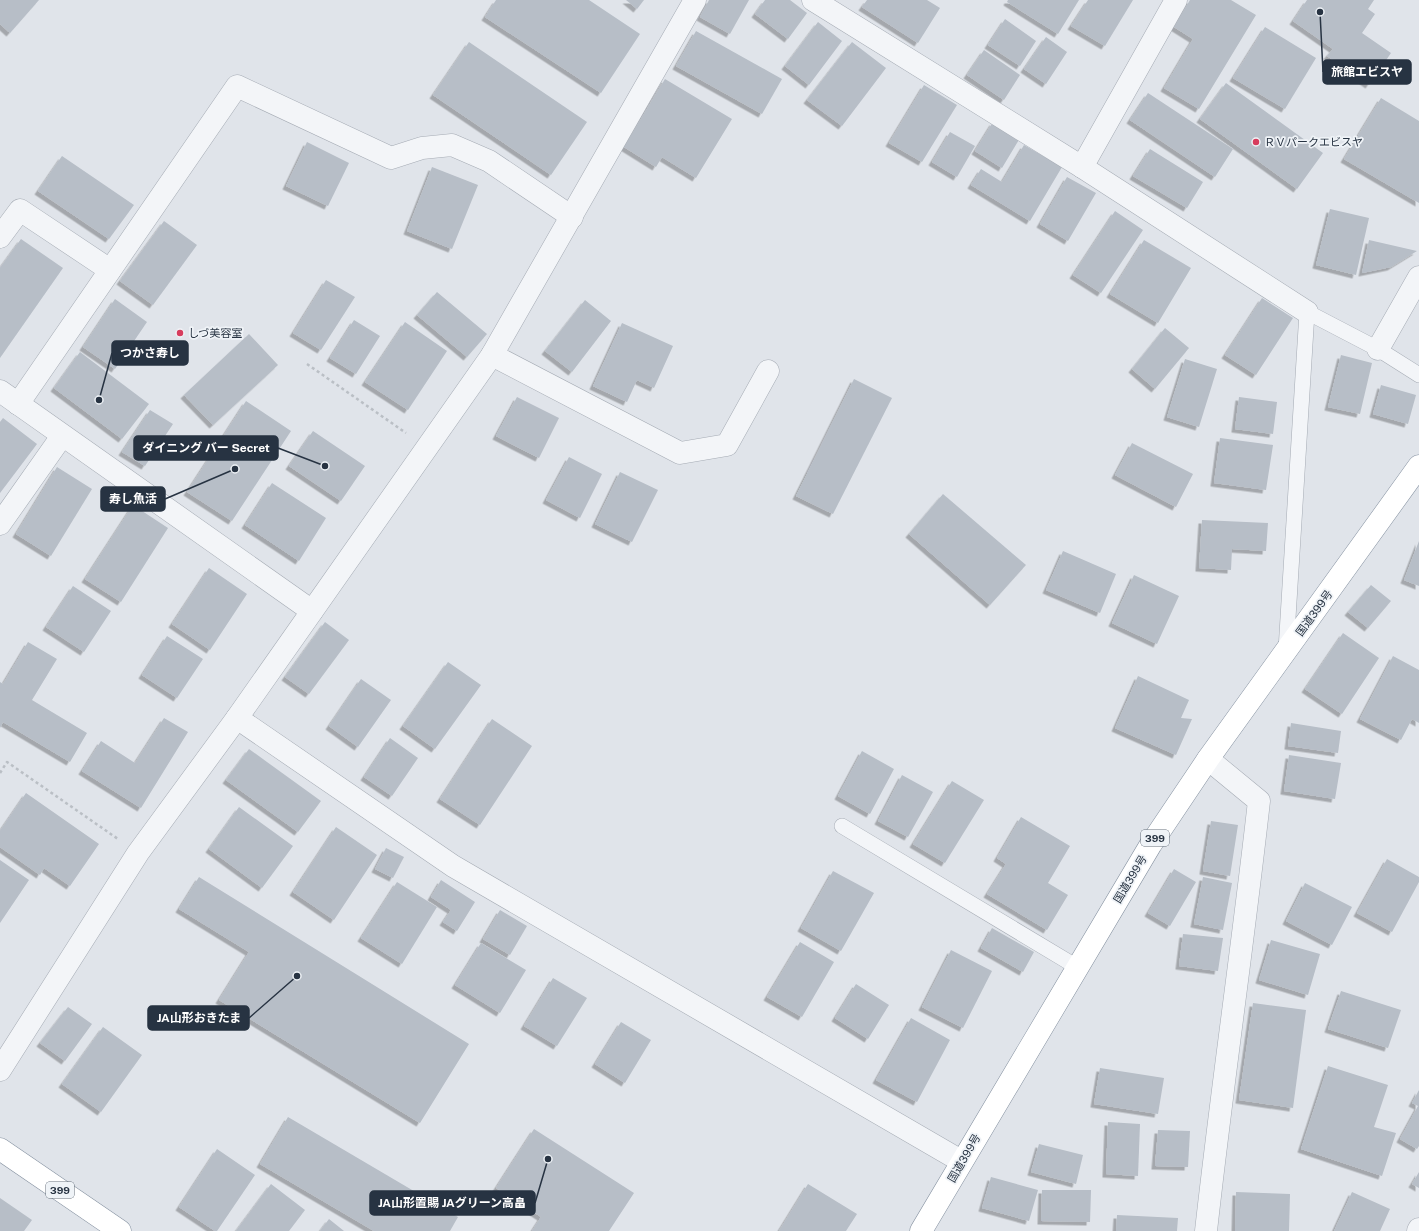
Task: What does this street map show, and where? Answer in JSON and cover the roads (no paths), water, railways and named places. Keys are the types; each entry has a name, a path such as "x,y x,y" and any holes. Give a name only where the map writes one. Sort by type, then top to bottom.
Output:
{"highway":[{"name":"国道399号","path":"922,1231 962,1161 1152,844 1208,759 1419,466"},
{"name":"399","path":"0,1149 120,1231"}],"street":[{"path":"0,1070 138,853 237,718 492,354 572,217 695,0"},
{"path":"812,0 1082,167 1307,312"},
{"path":"1082,167 1176,0"},
{"path":"18,404 237,86 391,158 422,148 452,145 489,161 572,217"},
{"path":"0,237 20,210 110,270"},
{"path":"1378,349 1419,277"},
{"path":"492,354 680,453 727,445 768,371"},
{"path":"0,391 312,611"},
{"path":"0,524 62,436"},
{"path":"237,718 453,866 962,1161"},
{"path":"1206,1231 1219,1115 1247,913 1259,801 1208,759"}],"lane":[{"path":"1286,651 1307,312 1378,349 1419,375"},
{"path":"842,826 1078,967"}],"place":[{"name":"旅館エビスヤ","path":"1320,12"},
{"name":"ＲＶパークエビスヤ","path":"1256,142"},
{"name":"しづ美容室","path":"180,333"},
{"name":"つかさ寿し","path":"99,400"},
{"name":"ダイニング バー Secret","path":"325,466"},
{"name":"寿し魚活","path":"235,469"},
{"name":"JA山形おきたま","path":"297,976"},
{"name":"JA山形置賜 JAグリーン高畠","path":"548,1159"}]}
